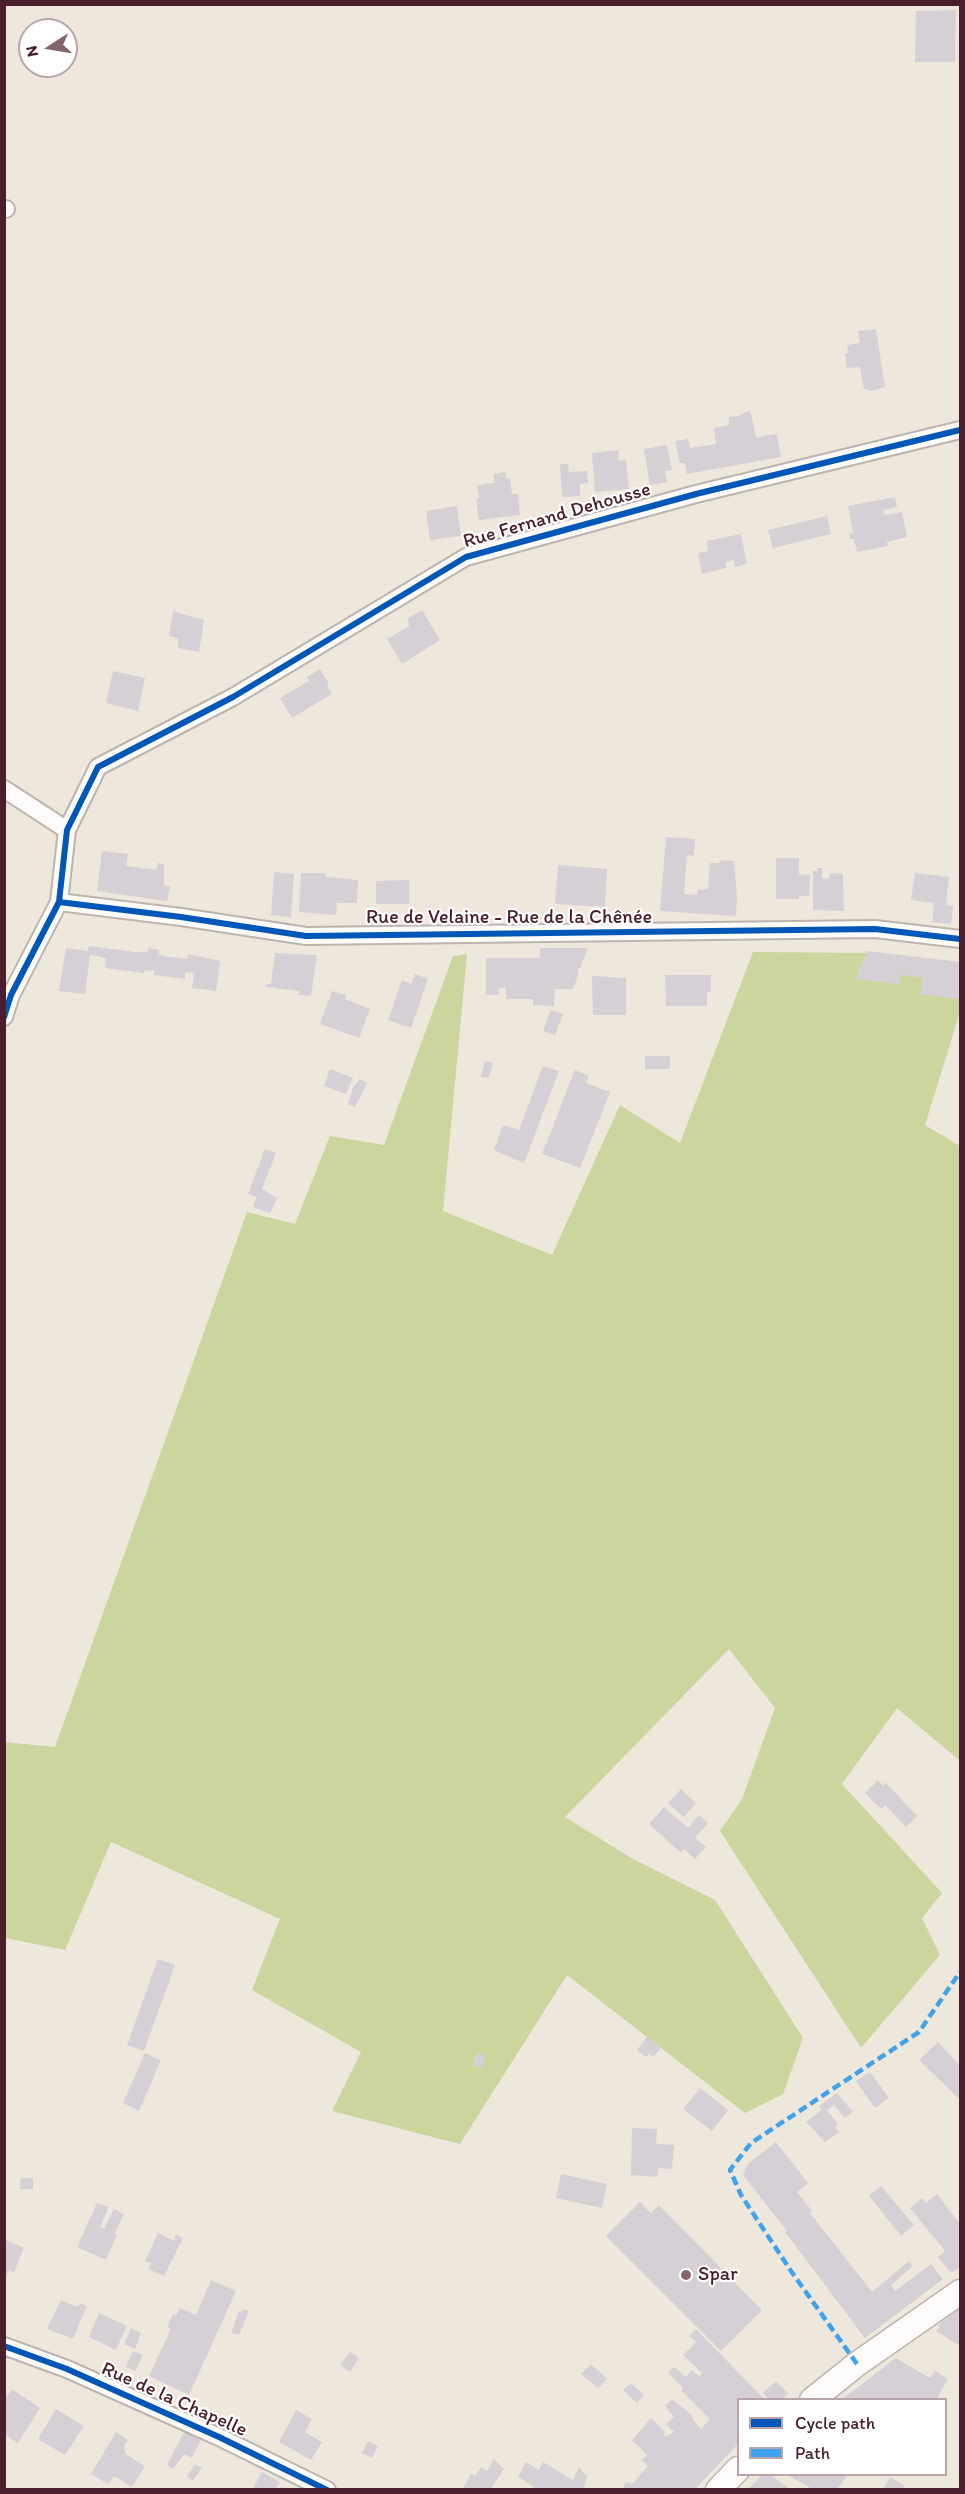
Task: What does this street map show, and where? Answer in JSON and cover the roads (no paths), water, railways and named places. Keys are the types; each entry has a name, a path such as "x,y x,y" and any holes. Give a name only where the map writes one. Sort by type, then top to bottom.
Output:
{"main road":[{"path":"814,2398 857,2364 960,2292"},
{"path":"718,2490 737,2470"}],"street":[{"name":"Rue Fernand Dehousse","path":"59,902 67,830 98,766 233,697 466,557 696,494 960,430"},
{"path":"4,789 67,830"},
{"path":"4,1017 11,995 59,902"},
{"name":"Rue de Velaine - Rue de la Chênée","path":"59,902 181,916 306,936 875,929 960,939"},
{"name":"Rue de la Chapelle","path":"4,2346 67,2369 327,2490"}],"place":[{"name":"Spar","path":"686,2275"}]}
